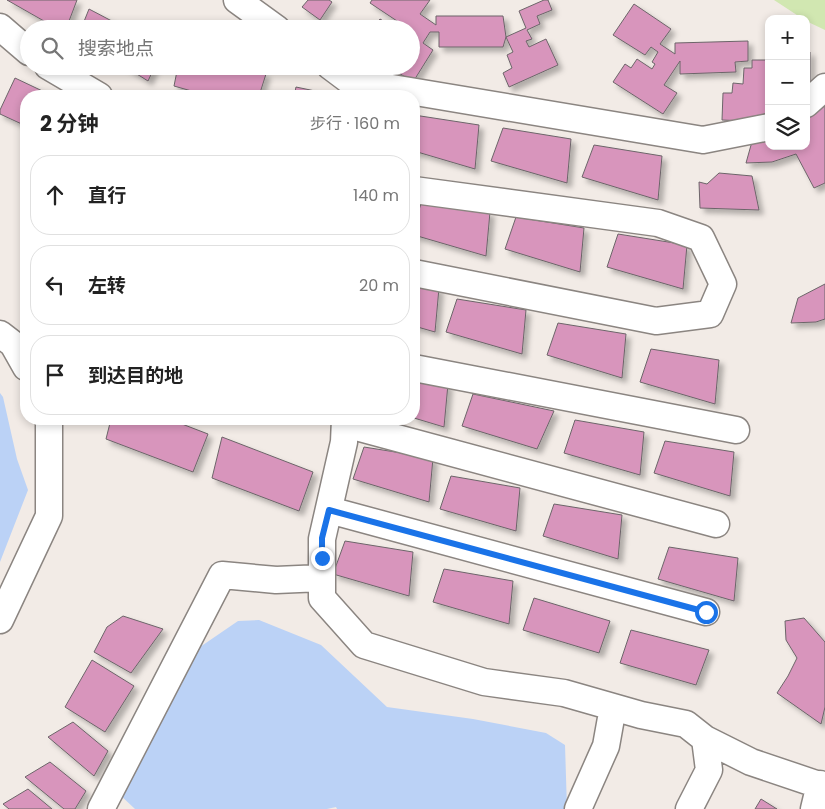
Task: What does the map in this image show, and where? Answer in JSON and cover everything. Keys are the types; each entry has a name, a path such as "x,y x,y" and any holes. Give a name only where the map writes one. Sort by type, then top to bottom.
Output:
{"street":[{"path":"237,0 265,20"},
{"path":"0,28 20,45"},
{"path":"63,75 89,90"},
{"path":"343,75 350,80 409,90"},
{"path":"810,100 825,87"},
{"path":"420,92 703,140 765,128"},
{"path":"420,191 658,223 701,238 723,284 710,314 656,321 420,274"},
{"path":"0,334 13,344 20,356"},
{"path":"420,369 736,430"},
{"path":"0,620 49,516 49,425"},
{"path":"345,425 344,442 322,538 322,598 364,645 484,682 564,693 641,715 686,724 705,739 751,762 823,786 814,809"},
{"path":"359,425 716,524"},
{"path":"329,510 706,612"},
{"path":"101,809 222,575 276,580 322,578"},
{"path":"578,809 606,746 613,707"},
{"path":"689,809 709,770 705,739"}],"green space":[{"path":"774,0 825,0 825,30 810,23 810,15 797,15"}],"water":[{"path":"0,393 3,397 17,459 28,490 0,562"},
{"path":"259,620 321,645 387,707 473,719 546,733 565,745 567,809 337,809 336,807 327,809 135,809 118,793 155,714 200,647 238,621"}],"building":[{"path":"7,0 77,0 69,20 42,20"},
{"path":"308,0 329,0 332,2 320,20 302,7"},
{"path":"372,0 430,0 420,14 436,25 436,16 503,16 506,37 503,47 439,47 439,32 430,32 423,43 433,50 420,71 420,20 396,20 370,3"},
{"path":"548,0 552,10 537,16 540,24 527,30 532,39 526,41 529,47 546,39 558,65 509,87 503,73 512,68 507,55 513,52 506,37 526,28 519,11"},
{"path":"634,4 671,29 660,44 675,54 675,43 748,41 748,61 735,62 736,72 680,74 680,61 664,85 677,93 663,114 613,82 625,64 631,68 637,59 652,69 655,64 652,62 658,52 651,47 645,55 613,35"},
{"path":"89,9 110,20 85,20"},
{"path":"752,60 765,60 765,122 722,120 723,93 732,93 733,83 743,84 744,68 752,68"},
{"path":"138,75 151,75 148,81"},
{"path":"176,75 266,75 261,90 188,90 174,86"},
{"path":"402,75 417,75 413,82"},
{"path":"15,78 40,90 20,90 20,123 0,114 0,110"},
{"path":"296,87 310,90 295,90"},
{"path":"825,106 825,183 814,188 796,154 772,162 746,163 753,138 765,132 765,150 810,150 810,112"},
{"path":"420,116 479,125 475,169 420,153"},
{"path":"503,128 571,139 567,183 491,161"},
{"path":"594,145 662,156 658,200 582,177"},
{"path":"719,173 752,176 759,210 700,208 699,182 707,184"},
{"path":"422,201 490,212 486,256 420,237 420,207"},
{"path":"516,217 584,228 580,272 505,249"},
{"path":"618,234 687,245 683,289 607,267"},
{"path":"825,284 825,319 816,322 791,323 798,298"},
{"path":"420,285 439,288 435,332 420,328"},
{"path":"457,299 526,310 522,354 446,332"},
{"path":"558,323 626,334 622,378 547,355"},
{"path":"651,349 719,360 715,404 640,382"},
{"path":"420,379 448,384 444,427 420,420"},
{"path":"473,394 554,411 537,449 462,426"},
{"path":"575,420 644,432 640,475 564,453"},
{"path":"110,425 185,425 208,434 193,472 106,439"},
{"path":"222,437 313,472 299,511 212,478"},
{"path":"665,441 734,452 730,496 654,473"},
{"path":"364,447 433,458 429,502 353,479"},
{"path":"451,476 520,488 516,531 440,509"},
{"path":"554,504 622,515 618,559 543,536"},
{"path":"345,541 413,552 409,596 333,574"},
{"path":"669,547 738,558 734,601 658,579"},
{"path":"444,569 513,581 509,624 433,602"},
{"path":"534,598 610,621 599,653 523,630"},
{"path":"123,616 163,629 131,673 94,652 107,627"},
{"path":"804,618 825,642 825,707 821,724 777,693 797,658 786,640 785,621"},
{"path":"631,630 709,650 696,685 620,663"},
{"path":"92,660 134,686 105,732 65,707"},
{"path":"73,722 108,751 94,776 48,737"},
{"path":"50,762 86,791 75,809 64,809 25,777"},
{"path":"28,789 52,809 9,809 3,804"},
{"path":"761,799 777,809 755,809"}],"route":[{"path":"322,558 322,538 329,510 706,612"}]}
